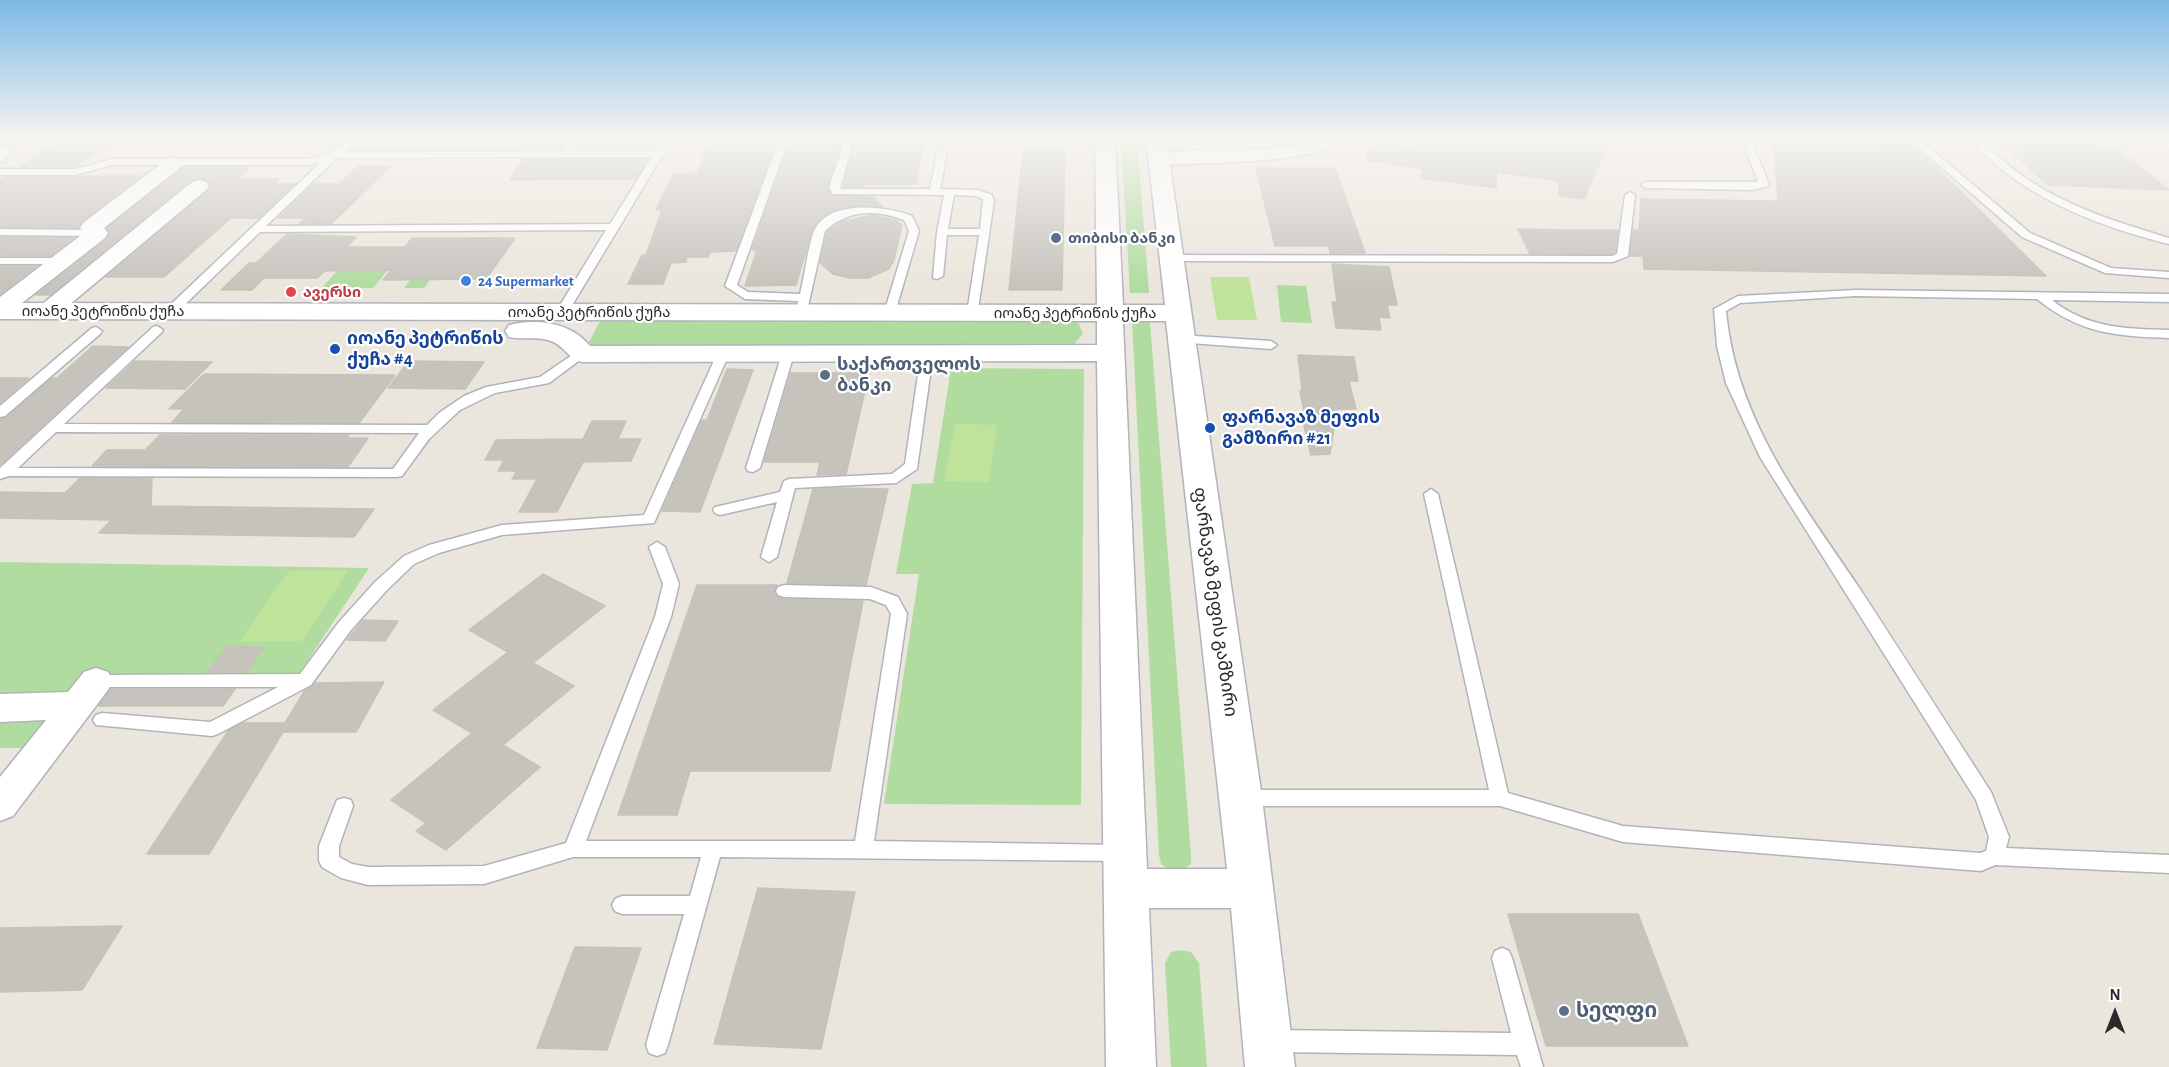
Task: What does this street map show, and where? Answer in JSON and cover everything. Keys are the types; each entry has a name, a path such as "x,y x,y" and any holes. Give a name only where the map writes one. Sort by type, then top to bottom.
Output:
{"street":[{"path":"0,310 97,233 91,228 142,188"},
{"path":"48,311 197,188"},
{"path":"1106,188 1131,1067"},
{"name":"ფარნავაზ მეფის გამზირი","path":"1163,188 1241,798 1268,1054"},
{"name":"იოანე პეტრიწის ქუჩა","path":"0,330 96,331 172,321 608,312 804,305 890,313 1110,313 1179,326"},
{"name":"იოანე პეტრიწის ქუჩა","path":"0,310 48,311 172,321 556,332 578,347 723,354 1110,353"},
{"path":"578,347 582,324 608,312"},
{"path":"0,708 92,702"},
{"path":"0,805 92,702"},
{"path":"1126,871 1249,889"}],"lane":[{"path":"2,474 172,321 255,229 299,188"},
{"path":"562,312 638,188"},
{"path":"766,188 731,286 746,295 804,305 820,230 828,222 848,212 884,210 908,218 914,231 890,313"},
{"path":"834,188 837,192 950,192 978,193 988,197 973,313"},
{"path":"934,192 935,188"},
{"path":"1973,188 2038,242 2109,271 2169,275"},
{"path":"2036,188 2072,206 2169,240"},
{"path":"937,276 950,192"},
{"path":"1172,258 1613,259 1622,256 1630,195"},
{"path":"255,229 614,227"},
{"path":"0,232 97,233"},
{"path":"942,232 985,232"},
{"path":"0,261 60,261"},
{"path":"1994,856 1999,837 1984,796 1775,470 1738,399 1719,334 1720,309 1738,300 1856,293 2169,298"},
{"path":"2040,296 2064,315 2089,324 2118,330 2169,334"},
{"path":"1179,326 1271,345"},
{"path":"0,413 96,331"},
{"path":"2,474 397,473 427,429 452,409 484,392 540,382 578,347"},
{"path":"92,702 212,729 305,680 360,608 409,560 466,538 502,530 649,520 723,354"},
{"path":"753,468 788,354"},
{"path":"769,557 787,486 793,483 896,478 912,466 927,354"},
{"path":"52,428 427,429"},
{"path":"1431,494 1500,798"},
{"path":"720,510 785,495"},
{"path":"573,849 663,617 671,584 657,547"},
{"path":"784,591 871,593 892,601 899,614 862,849"},
{"path":"92,702 305,680"},
{"path":"1241,798 1500,798 1623,834 1981,862 1994,856 2169,864"},
{"path":"344,806 329,846 329,861 348,872 368,876 484,875 573,849 862,849 1126,871"},
{"path":"657,1044 713,849"},
{"path":"622,904 697,904"},
{"path":"1502,958 1532,1067"},
{"path":"1268,1054 1525,1044"}],"green space":[{"path":"1124,188 1141,188 1149,293 1130,293"},
{"path":"376,252 430,280 424,288 404,288 413,276 407,271 387,271 373,288 321,289 344,263 361,271"},
{"path":"1210,277 1249,277 1257,320 1217,320"},
{"path":"1277,285 1306,286 1312,323 1281,322"},
{"path":"607,319 1073,320 1079,324 1083,334 1071,348 592,346 589,342 599,323"},
{"path":"1132,320 1150,322 1191,856 1191,864 1180,870 1168,869 1161,864 1159,855"},
{"path":"951,368 1084,369 1081,805 884,804 919,574 896,574 912,484 933,483"},
{"path":"955,424 997,425 989,482 944,481"},
{"path":"0,562 369,568 297,677 94,675 37,748 0,748"},
{"path":"348,570 302,641 239,642 289,571"},
{"path":"1181,950 1191,952 1199,963 1207,1067 1171,1067 1165,963 1171,952"}],"building":[{"path":"0,188 125,188 82,221 78,228 0,227"},
{"path":"158,188 181,188 50,295 36,295 106,240 110,233 107,228"},
{"path":"210,188 291,188 259,218 231,218 164,277 106,277"},
{"path":"309,188 368,188 332,223 299,224 305,218 278,218"},
{"path":"666,188 759,188 736,251 710,252 708,257 687,257 686,262 671,263 663,284 628,284 642,255 646,255 662,210 656,210"},
{"path":"774,188 828,188 831,195 873,197 883,207 844,207 820,219 812,230 796,285 745,286 757,250 752,250"},
{"path":"1019,188 1064,188 1062,290 1009,290"},
{"path":"1261,188 1342,188 1365,253 1330,253 1329,246 1275,246"},
{"path":"1559,188 1589,188 1584,199 1559,196"},
{"path":"1777,188 1957,188 2046,276 1644,269 1643,256 1630,256 1633,230 1639,230 1641,199 1778,201"},
{"path":"2116,188 2166,188 2169,190"},
{"path":"873,215 896,220 902,225 894,260 889,269 868,278 849,278 833,274 820,263 827,232 844,221"},
{"path":"1518,229 1618,230 1615,252 1612,254 1530,254"},
{"path":"287,234 356,237 347,247 405,247 412,238 515,238 486,279 383,280 391,270 325,271 317,278 264,278 252,290 221,290 249,263 256,263"},
{"path":"0,237 74,238 50,256 0,256"},
{"path":"1332,264 1389,267 1397,305 1387,305 1390,318 1379,317 1381,330 1336,328 1332,302 1337,302"},
{"path":"0,266 37,266 0,294"},
{"path":"93,346 128,347 0,465 0,419 6,418 52,378 57,378"},
{"path":"1298,355 1354,357 1358,381 1349,381 1356,409 1337,409 1330,454 1311,455 1302,417 1305,417 1300,391 1302,391"},
{"path":"135,361 212,362 185,389 106,388"},
{"path":"409,361 484,362 465,389 388,388"},
{"path":"727,369 753,370 700,512 662,511 702,420 707,420"},
{"path":"791,373 869,373 846,474 817,475 820,462 764,462"},
{"path":"204,374 395,375 359,423 172,422 184,409 169,409"},
{"path":"0,378 29,378 0,403"},
{"path":"592,421 626,421 618,439 641,439 631,461 583,462 557,512 519,512 537,479 512,479 517,471 498,471 504,460 485,460 496,440 583,439"},
{"path":"160,435 349,435 346,438 368,438 348,467 92,466 107,450 145,450"},
{"path":"80,478 152,479 151,506 374,509 354,537 99,533 111,520 0,518 0,492 65,493"},
{"path":"813,489 888,489 866,585 787,583"},
{"path":"543,574 605,606 533,663 574,686 503,745 540,767 446,850 416,831 426,823 391,800 472,733 433,710 508,652 469,630"},
{"path":"697,585 777,585 774,592 783,599 863,601 830,771 690,771 677,815 618,815"},
{"path":"363,620 398,621 385,641 347,640"},
{"path":"227,646 264,647 247,672 208,672"},
{"path":"384,682 356,732 283,732 209,854 147,854 228,731 243,723 285,723 305,690 315,683"},
{"path":"111,689 235,689 223,706 99,706"},
{"path":"758,888 855,892 821,1049 714,1044"},
{"path":"1508,914 1638,914 1688,1046 1546,1046"},
{"path":"122,926 82,990 0,992 0,928"},
{"path":"575,947 641,948 607,1050 537,1048"}],"place":[{"name":"თიბისი ბანკი","path":"1056,238"},
{"name":"24 Supermarket","path":"466,281"},
{"name":"ავერსი","path":"291,292"},
{"name":"იოანე პეტრიწის ქუჩა #4","path":"335,349"},
{"name":"საქართველოს ბანკი","path":"825,375"},
{"name":"ფარნავაზ მეფის გამზირი #21","path":"1210,428"},
{"name":"სელფი","path":"1564,1011"}]}
